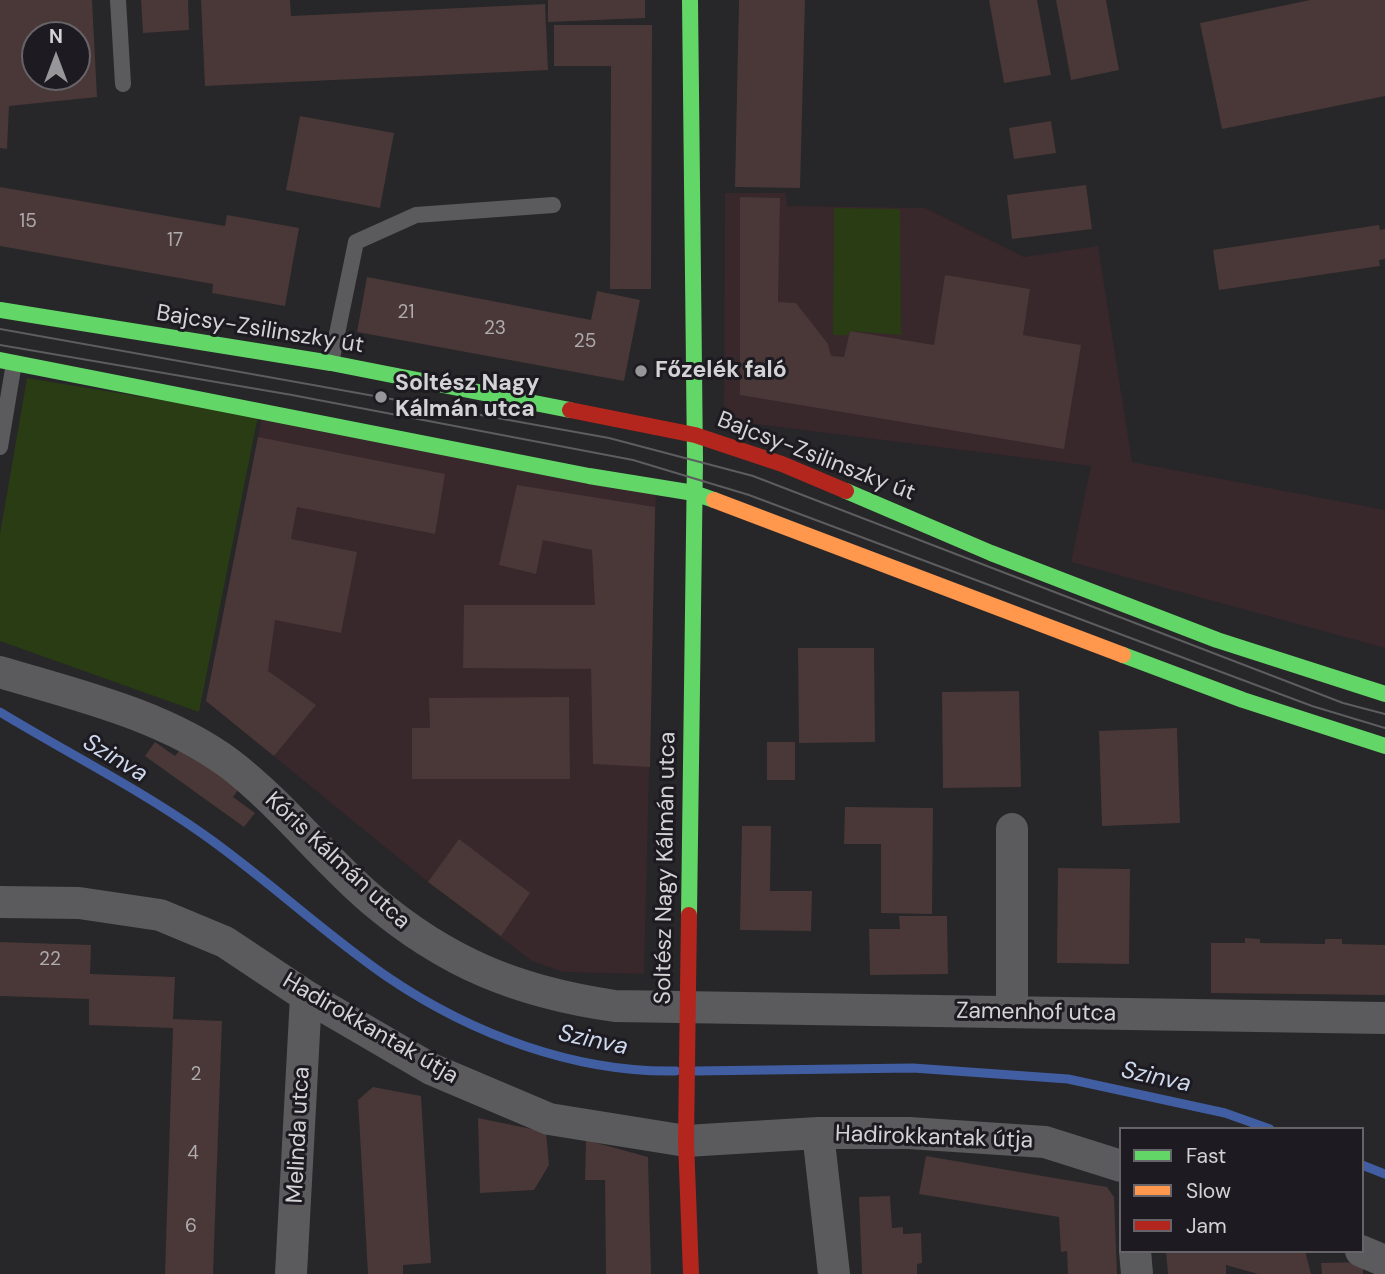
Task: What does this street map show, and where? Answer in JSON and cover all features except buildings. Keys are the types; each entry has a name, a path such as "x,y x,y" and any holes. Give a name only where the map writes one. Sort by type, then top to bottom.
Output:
{"street":[{"name":"Soltész Nagy Kálmán utca","path":"690,0 695,435 686,1128 691,1274"},
{"name":"Bajcsy-Zsilinszky út","path":"0,310 267,355 331,363 695,435 782,464 991,553 1204,636 1385,694"},
{"path":"7,362 589,476 694,493 1243,700 1385,746"},
{"name":"Kóris Kálmán utca","path":"0,672 108,704 193,741 229,764 258,789 370,899 414,933 451,956 510,983 558,997 615,1006 686,1006"},
{"path":"1012,829 1012,1012"},
{"name":"Hadirokkantak útja","path":"0,902 79,903 160,915 225,942 306,996 431,1069 549,1119 686,1128 909,1133 1045,1142 1119,1165"},
{"name":"Melinda utca","path":"291,1274 306,996"},
{"name":"Zamenhof utca","path":"686,1006 1385,1018"},
{"path":"818,1133 834,1274"},
{"path":"1364,1252 1385,1261"},
{"path":"1135,1253 1137,1274"}],"lane":[{"path":"118,0 123,83"},
{"path":"331,363 356,242 416,215 553,205"},
{"path":"0,447 7,362"}],"shaded area":[{"path":"725,193 786,193 787,206 925,208 1024,257 1098,246 1132,462 1385,510 1385,648 1071,562 1091,466 740,422 724,405"},
{"path":"262,416 656,495 644,974 563,972 532,961 428,882 206,701"}],"green space":[{"path":"834,208 900,209 901,335 850,331 849,335 833,335"},
{"path":"27,378 258,416 199,712 0,641 0,534"}],"waterway":[{"name":"Szinva","path":"0,712 176,816 248,867 365,961 421,998 490,1033 563,1057 638,1070 676,1071"},
{"name":"Szinva","path":"694,1071 913,1068 1068,1079 1225,1113 1264,1127"},
{"name":"Szinva","path":"1364,1166 1385,1174"}],"tram line":[{"path":"0,329 609,438 753,476 1343,703 1385,714"},
{"path":"0,345 292,395 633,460 749,495 1312,706 1385,728"}],"traffic: fast":[{"path":"689,915 695,459 690,0"},
{"path":"0,310 331,363 570,410"},
{"path":"0,360 589,476 694,493 714,500"},
{"path":"846,491 991,553 1217,640 1385,694"},
{"path":"1123,655 1243,700 1385,746"}],"traffic: slow":[{"path":"714,500 1123,655"}],"traffic: jam":[{"path":"570,410 695,435 782,464 846,491"},
{"path":"689,915 686,1141 691,1274"}],"place":[{"name":"Főzelék faló","path":"641,371"},
{"name":"Soltész Nagy Kálmán utca","path":"381,397"}]}
